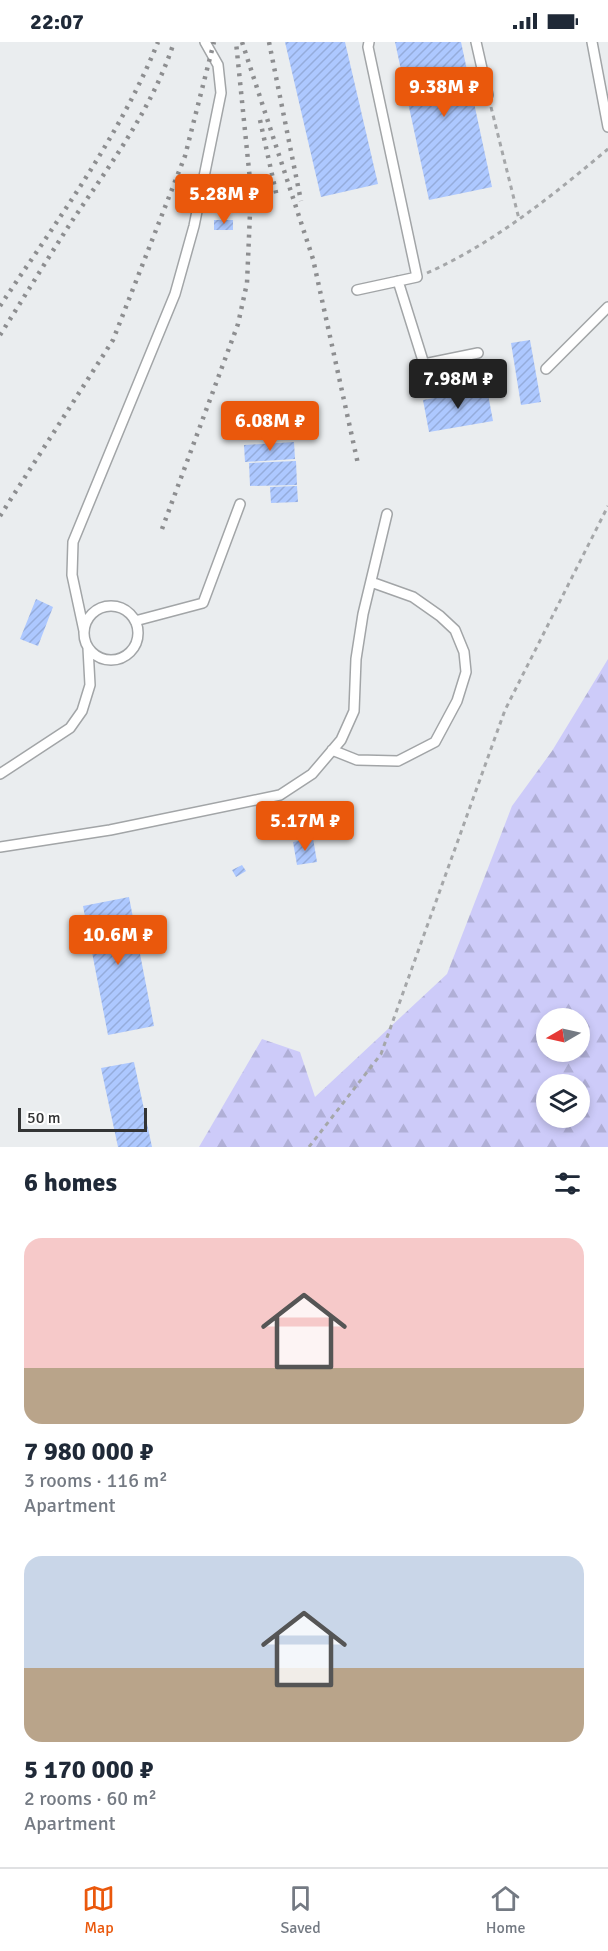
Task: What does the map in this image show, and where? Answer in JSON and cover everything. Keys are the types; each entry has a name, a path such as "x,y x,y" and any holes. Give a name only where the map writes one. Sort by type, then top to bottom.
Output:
{"lane":[{"path":"0,774 70,728 82,711 90,685 88,648 72,575 73,542 175,294 194,226 221,93 218,65 205,42"},
{"path":"357,290 417,277 368,47 369,42"},
{"path":"477,42 488,95"},
{"path":"592,42 608,127"},
{"path":"398,281 424,364 478,353"},
{"path":"546,369 608,307"},
{"path":"135,621 203,603 240,504"},
{"path":"0,847 110,830 280,795 312,774 341,740 354,711 356,659 387,514"},
{"path":"332,750 357,760 398,760 435,742 457,700 466,672 464,652 455,630 413,597 371,582"},
{"path":"84,631 90,616 105,607 121,609 135,621 137,639 127,655 110,661 101,658 88,648"}],"path":[{"path":"488,95 519,219"},
{"path":"417,277 455,261 519,219 559,190 608,149"},
{"path":"309,1147 381,1054 505,710 608,506"}],"green space":[{"path":"608,659 608,1147 199,1147 262,1039 300,1052 315,1097 447,974 512,806 552,751"}],"building":[{"path":"285,42 345,42 378,184 321,197"},
{"path":"395,42 461,42 492,187 429,200"},
{"path":"214,220 233,220 233,230 214,230"},
{"path":"530,340 541,402 521,405 511,343"},
{"path":"487,389 493,421 429,432 423,400"},
{"path":"294,442 295,459 245,462 244,445"},
{"path":"296,461 297,485 250,486 249,463"},
{"path":"297,486 298,502 271,503 270,487"},
{"path":"36,599 53,607 38,646 20,639"},
{"path":"313,838 317,862 297,865 293,842"},
{"path":"242,865 246,871 236,877 232,870"},
{"path":"129,897 154,1026 108,1035 83,906"},
{"path":"134,1062 152,1147 118,1147 101,1068"}],"railway":[{"path":"0,306 106,145 143,77 158,42"},
{"path":"0,335 117,155 155,89 174,42"},
{"path":"0,516 113,340 185,156 214,42"},
{"path":"162,529 238,324 247,283 251,190 236,42"},
{"path":"242,42 313,259 358,464"},
{"path":"269,42 301,201"},
{"path":"260,120 277,197"}]}
